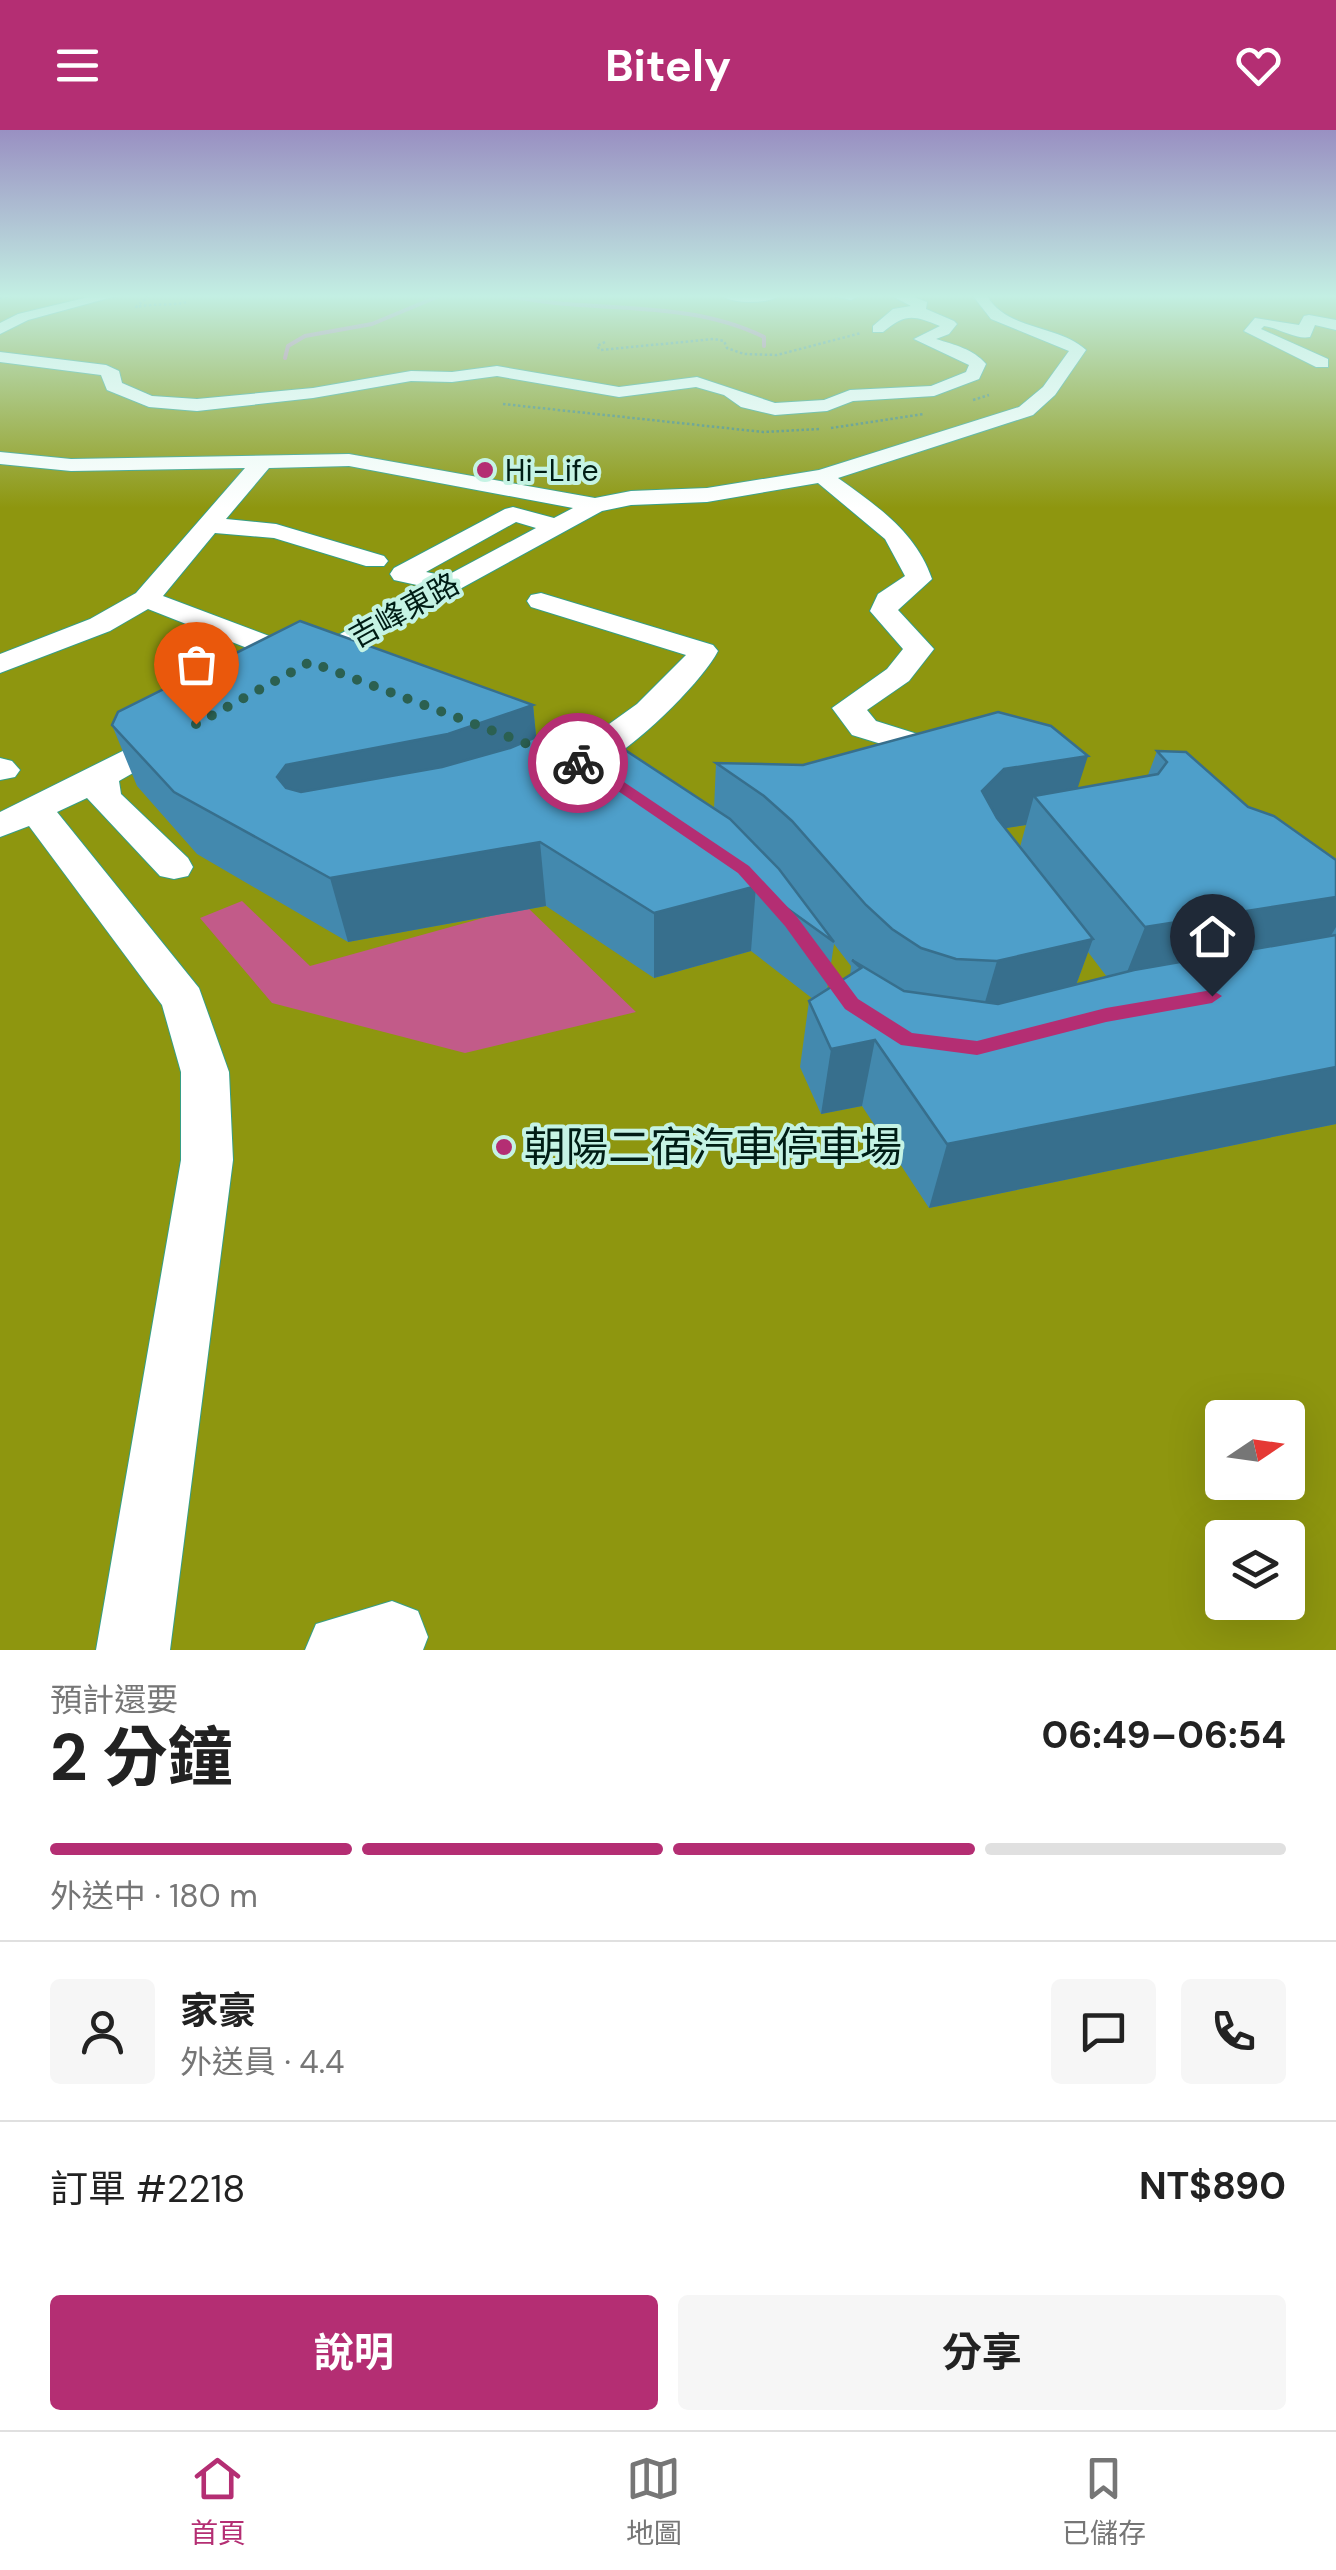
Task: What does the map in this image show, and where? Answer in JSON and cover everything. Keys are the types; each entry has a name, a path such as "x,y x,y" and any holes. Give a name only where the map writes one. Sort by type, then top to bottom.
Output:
{"street":[{"path":"94,367 106,370 112,375 113,386 127,393 170,404 225,403 411,376 452,377 487,370 619,392 697,382 776,410 827,405 850,396 934,392 973,375 977,367"},
{"path":"985,367 998,372"},
{"name":"吉峰東路","path":"278,679 595,506 631,498 706,495 822,476 888,453 989,426 1026,411 1049,392 1068,367"},
{"path":"888,453 879,445 880,440 974,406"},
{"name":"吉峰東路","path":"0,458 71,465 349,460 595,506"},
{"path":"0,664 100,625 146,599 263,461"},
{"path":"822,476 898,539 916,562 919,579 888,600 884,611 918,649 898,675 848,708 864,728 973,759"},
{"path":"448,585 403,574 513,514 554,526"},
{"path":"207,525 276,531 375,560"},
{"path":"146,599 347,676"},
{"path":"532,787 565,758 664,697 700,663 703,651 541,600"},
{"path":"10,793 102,778 200,722"},
{"path":"565,758 620,786"},
{"path":"102,778 104,797 174,867"},
{"path":"10,793 182,1000 205,1072 207,1160 132,1650"}],"shaded area":[{"path":"0,367 1336,367 1336,1650 0,1650"},
{"path":"242,901 310,966 526,906 636,1012 465,1053 272,1003 200,918"}],"building":[{"path":"300,621 533,705 448,734 286,765 277,777 286,788 301,792 442,767 510,748 574,721 587,725 730,819 779,869 834,942 756,886 654,913 540,842 330,878 174,792 112,725 118,712"},
{"path":"998,712 1051,726 1088,756 1004,769 982,791 997,818 1093,939 997,961 956,959 921,948 866,905 792,821 716,763 803,765"},
{"path":"1157,751 1186,752 1248,807 1274,816 1336,860 1336,897 1145,927 1034,796 1158,774 1167,762"},
{"path":"1336,935 1336,1067 947,1144 875,1040 831,1049 809,1001 861,968 852,960 904,991 998,1004 1134,970"}],"way so far":[{"path":"196,724 310,662 578,763"}],"place":[{"name":"Hi-Life","path":"485,470"},
{"name":"朝陽二宿汽車停車場","path":"504,1147"}],"route":[{"path":"578,763 604,775 743,870 791,922 852,1004 908,1040 977,1048 1106,1015 1212,996"}]}
